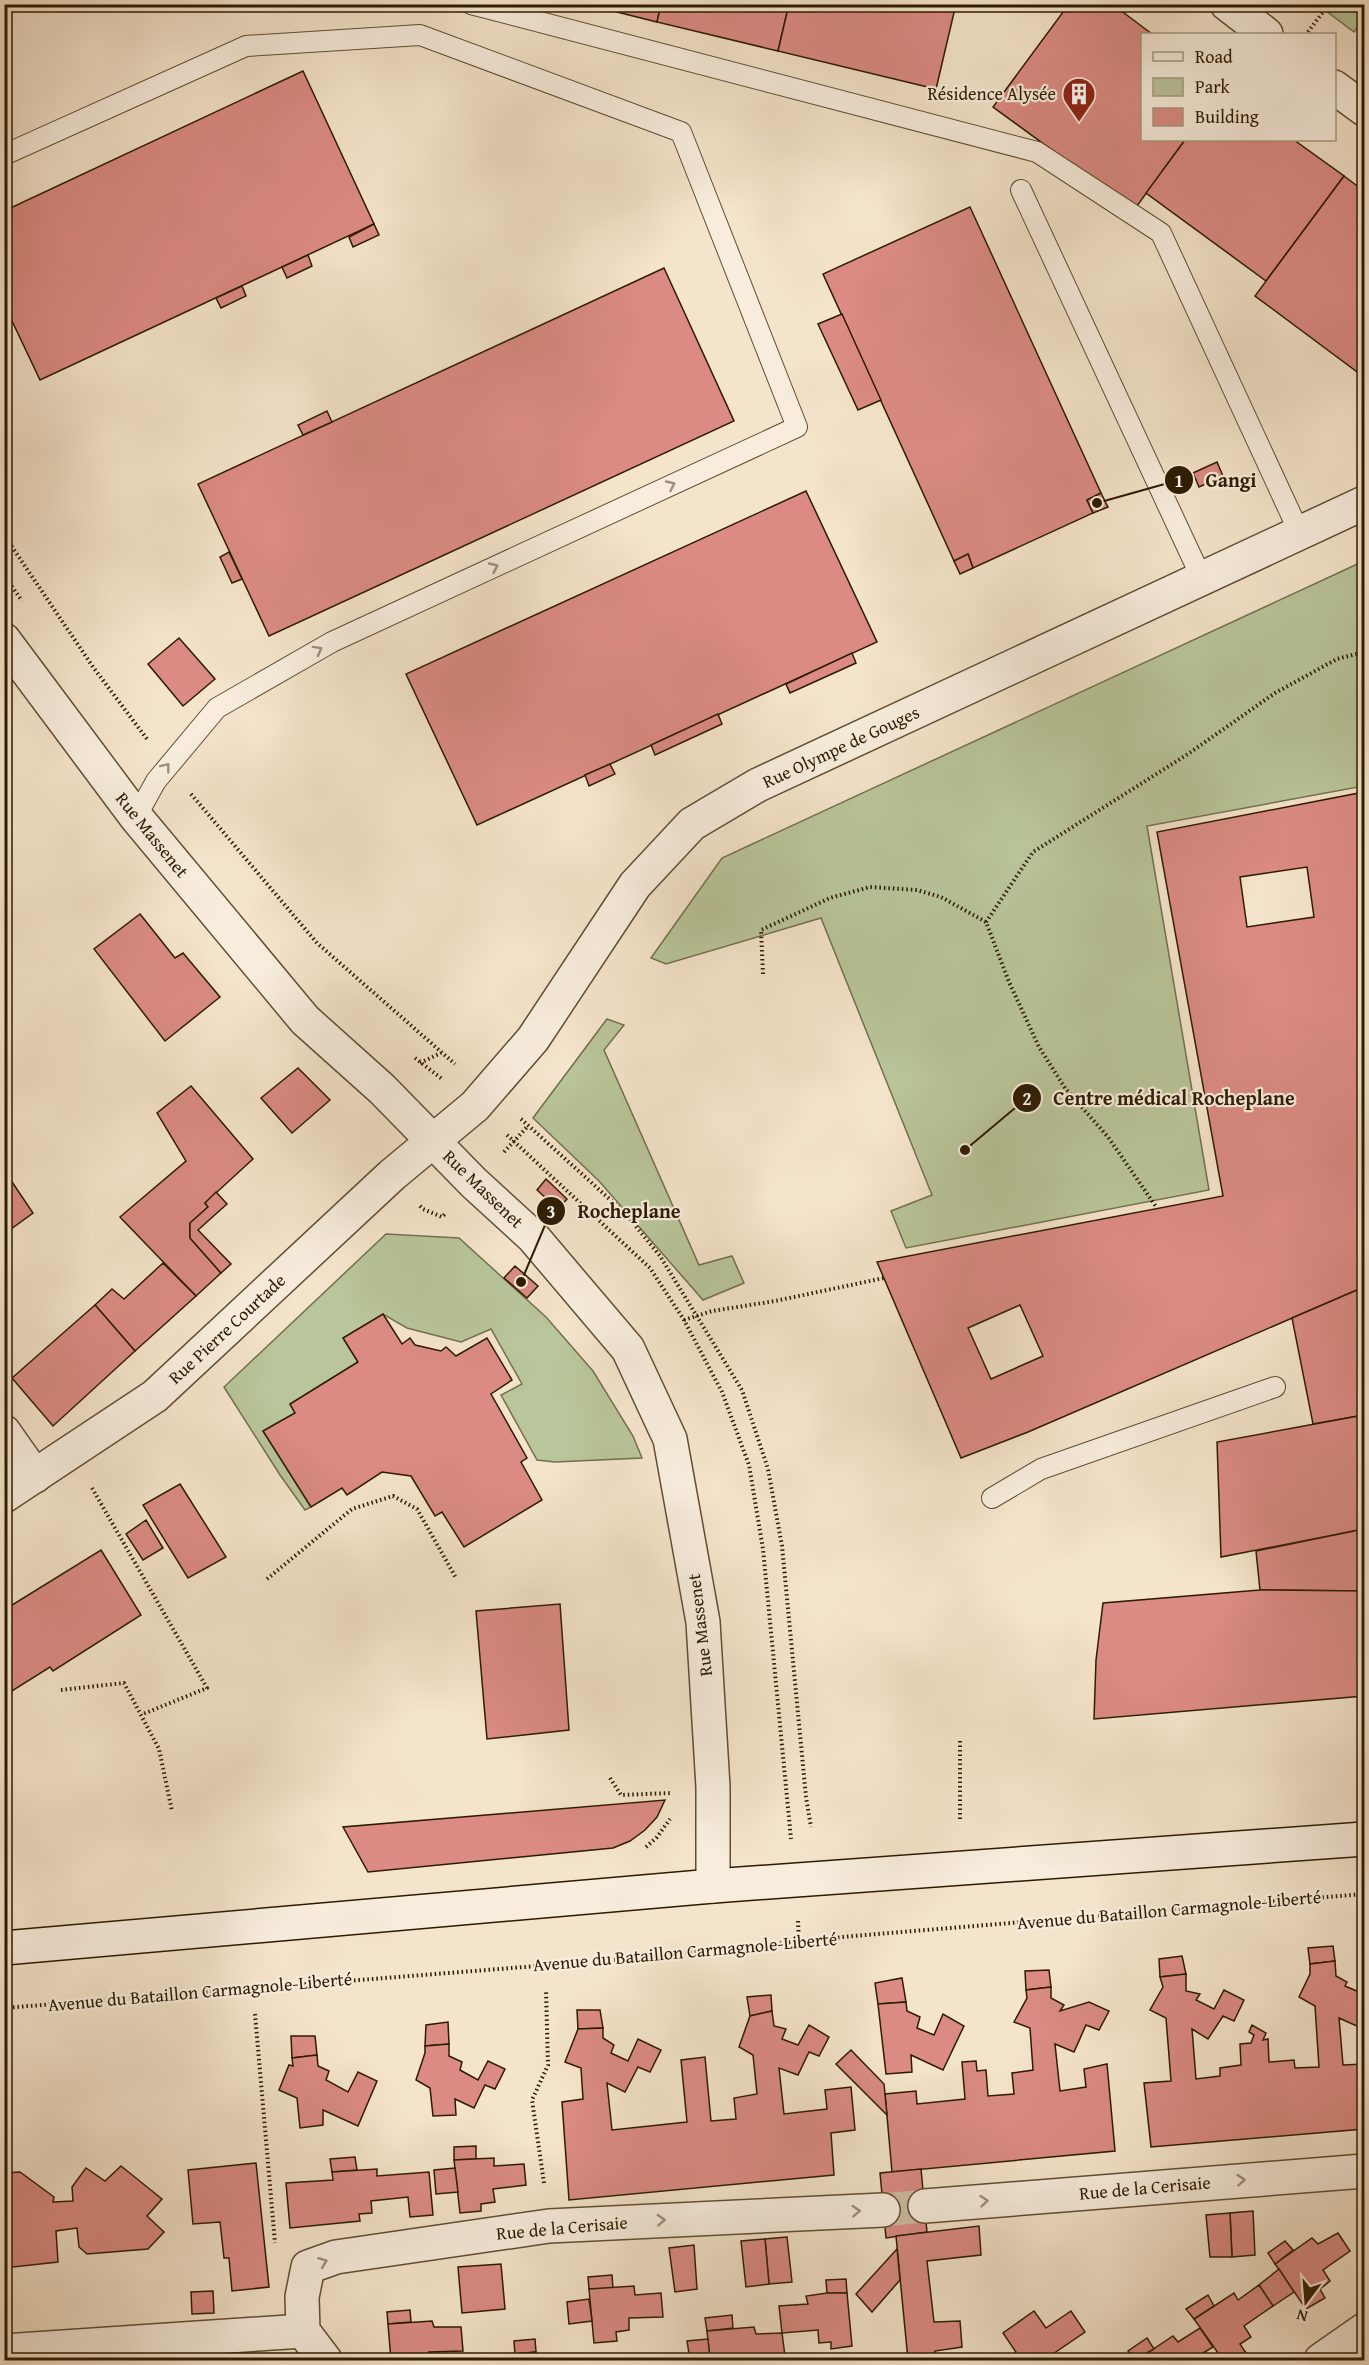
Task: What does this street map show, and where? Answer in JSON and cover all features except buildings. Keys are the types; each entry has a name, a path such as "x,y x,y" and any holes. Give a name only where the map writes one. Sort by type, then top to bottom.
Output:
{"street":[{"path":"1227,4 1265,33"},
{"path":"1336,88 1365,109"},
{"name":"Rue Olympe de Gouges","path":"433,1140 490,1090 533,1039 635,885 692,824 759,785 1365,503"},
{"name":"Rue Massenet","path":"4,640 136,818 305,1020 533,1237 628,1349 670,1439 703,1622 713,1787 713,1886"},
{"name":"Rue Pierre Courtade","path":"4,1496 155,1396 433,1140"},
{"path":"4,1432 35,1476"},
{"path":"4,1948 713,1886 1365,1839"},
{"name":"Rue de la Cerisaie","path":"925,2206 1365,2171"},
{"name":"Rue de la Cerisaie","path":"308,2268 336,2257 549,2226 883,2210"},
{"path":"308,2268 302,2297 303,2331 325,2361"},
{"path":"1321,2361 1365,2330"},
{"path":"4,2351 303,2331"}],"lane":[{"path":"471,4 1037,152 1161,233 1300,534"},
{"path":"4,155 246,46 420,35 681,132 797,427 332,642 226,702 217,708 167,765 136,818"},
{"path":"1021,190 1202,579"},
{"path":"992,1498 1041,1469 1275,1387"}],"path":[{"path":"1307,33 1329,4"},
{"path":"986,922 1033,852 1188,754 1275,693 1337,659 1365,652"},
{"path":"763,974 761,930 830,898 870,887 918,890 966,909 986,922 1009,982 1039,1047 1065,1088 1108,1137 1157,1208"},
{"path":"684,1320 712,1311 775,1301 884,1278"},
{"path":"71,1452 207,1688 143,1714"},
{"path":"267,1579 352,1509 393,1496 417,1509 456,1578"},
{"path":"61,1690 124,1683 143,1714 159,1749 172,1811"},
{"path":"960,1741 960,1821"},
{"path":"610,1778 621,1796 663,1794"},
{"path":"640,1852 657,1837 675,1810"},
{"name":"Avenue du Bataillon Carmagnole-Liberté","path":"4,2008 626,1959 864,1935 1365,1894"},
{"path":"546,1990 548,2065 532,2100 549,2226"},
{"path":"255,2014 275,2245 308,2268"}],"green space":[{"path":"1318,5 1364,5 1364,18 1354,32"},
{"path":"1364,561 1364,786 1147,826 1209,1190 906,1248 891,1211 932,1195 821,918 666,964 651,958 722,858"},
{"path":"607,1019 624,1025 604,1050 699,1265 732,1256 744,1283 703,1300 599,1181 533,1118"},
{"path":"386,1234 459,1238 546,1317 593,1371 633,1436 642,1458 555,1462 537,1460 501,1395 522,1384 491,1329 461,1342 407,1328 383,1314 343,1338 358,1362 290,1404 295,1413 263,1431 311,1507 305,1510 224,1387"}],"tunnel":[{"path":"883,2210 925,2206"}],"place":[{"name":"Résidence Alysée","path":"1079,123"},
{"name":"Gangi","path":"1097,503"},
{"name":"Centre médical Rocheplane","path":"965,1150"},
{"name":"Rocheplane","path":"521,1282"}]}
